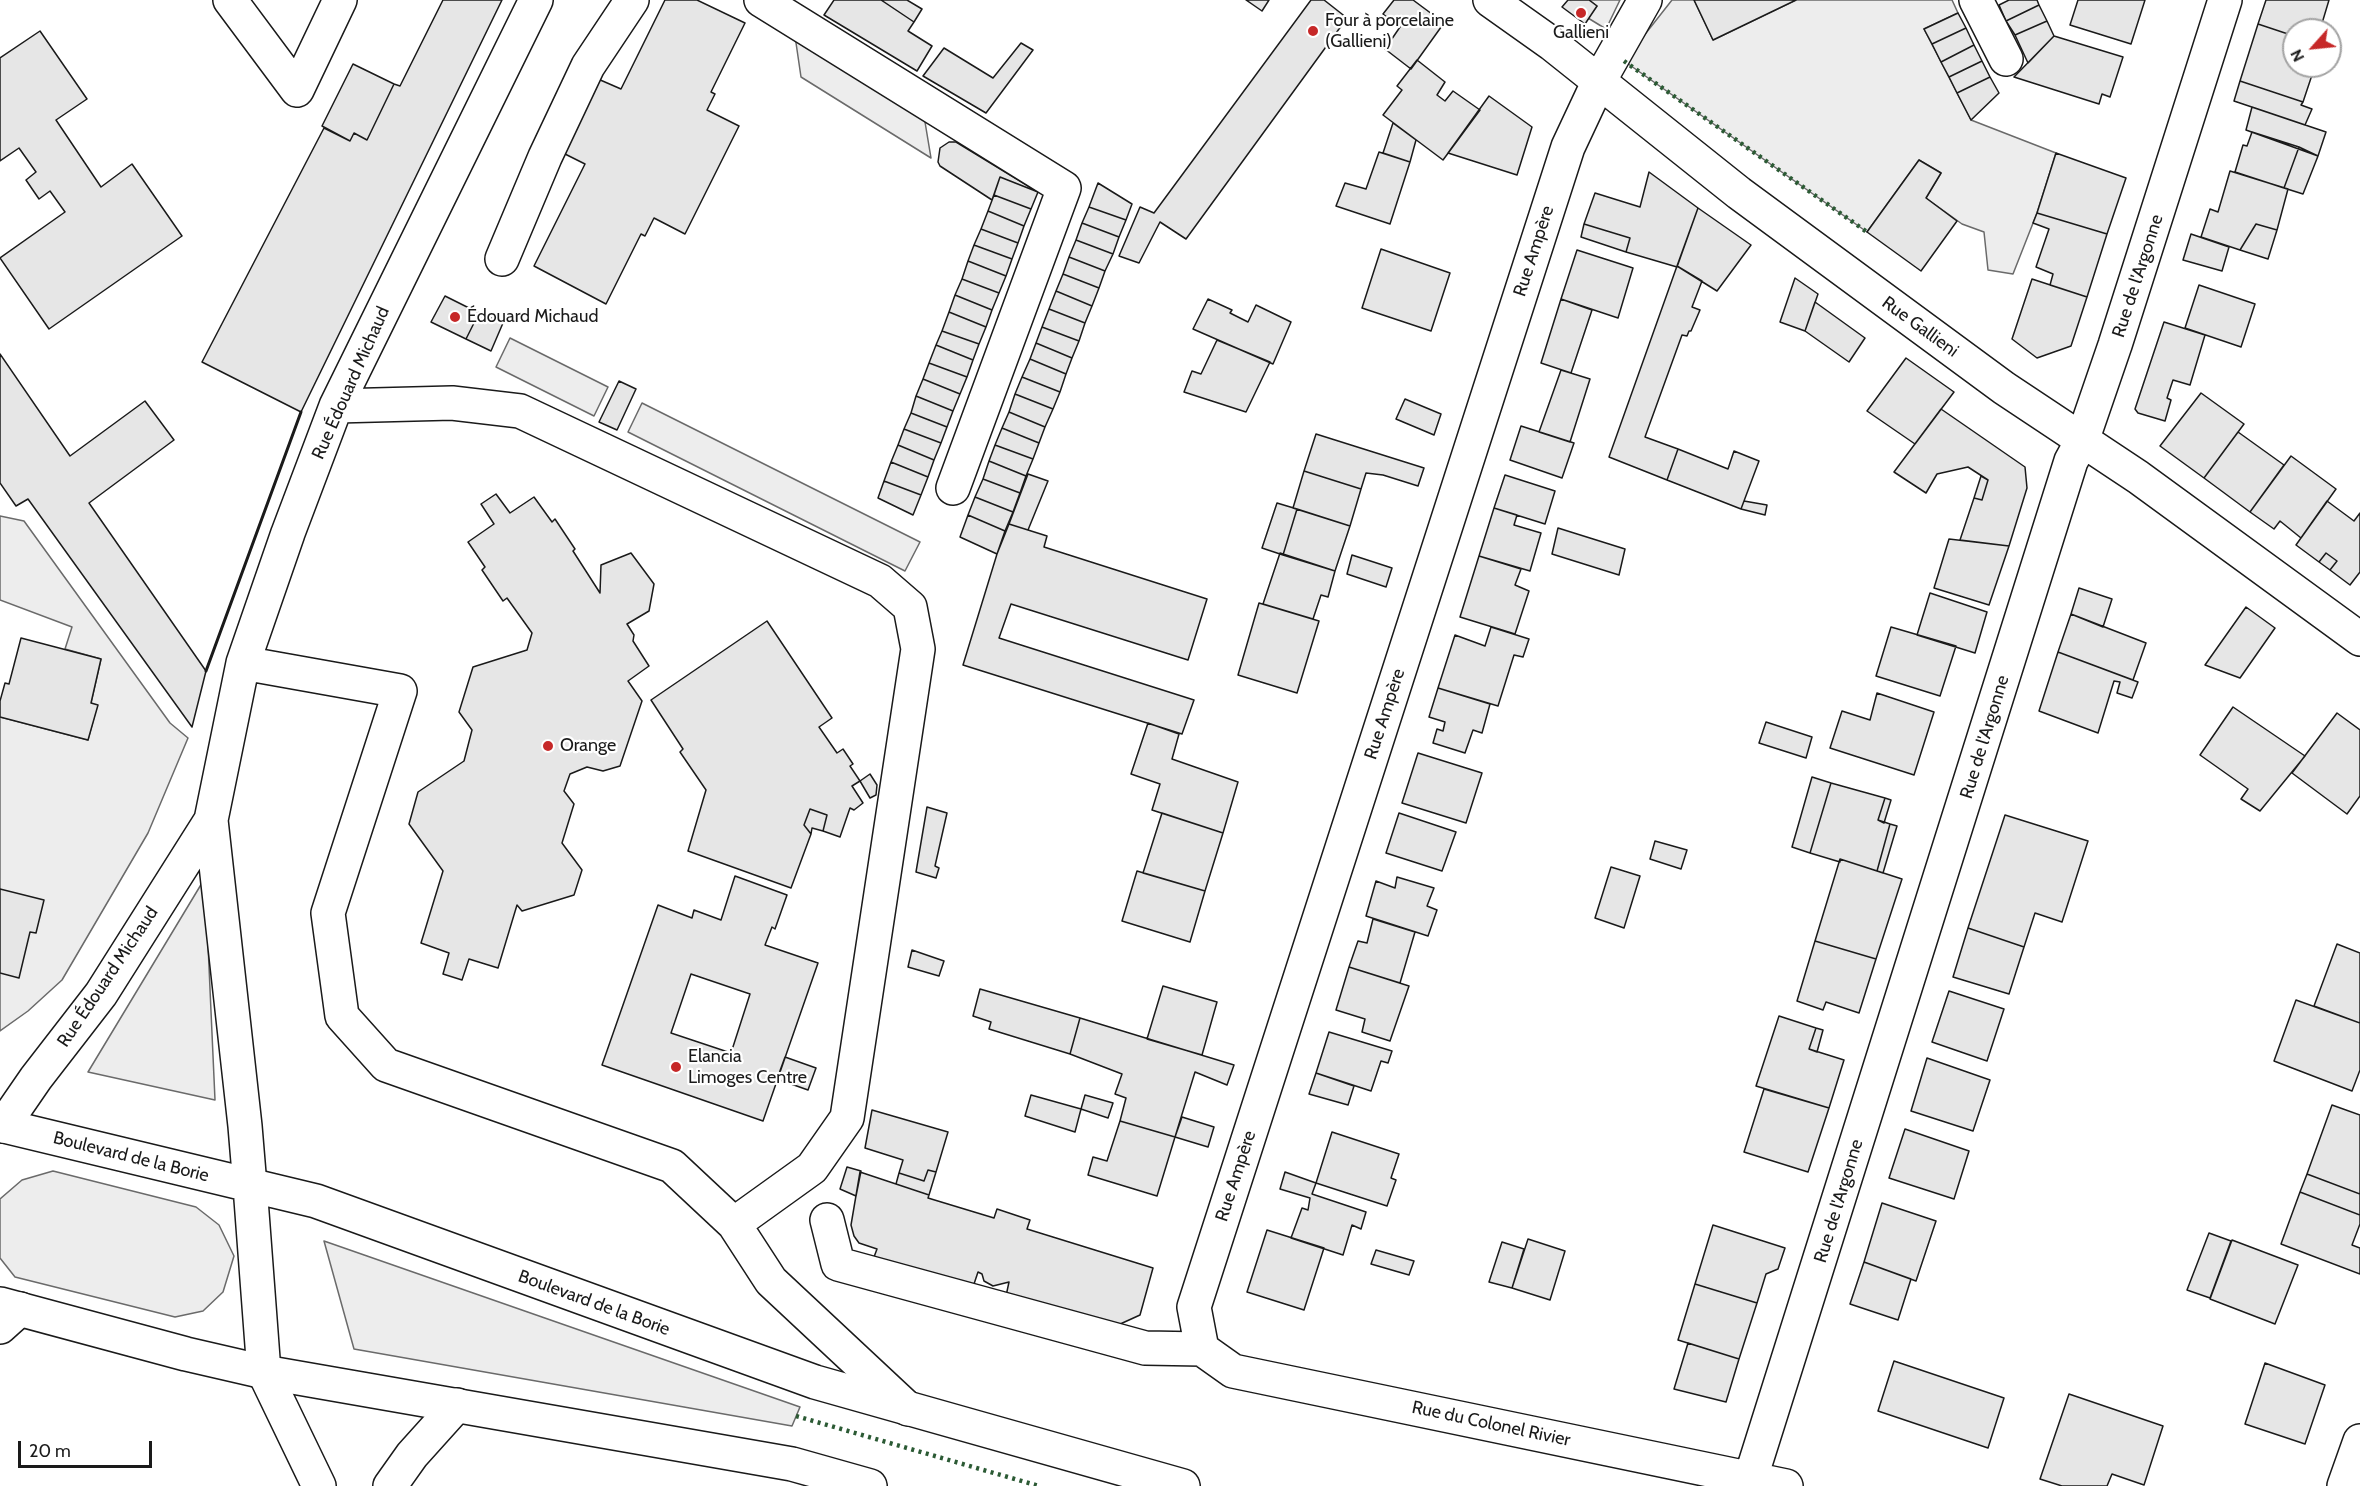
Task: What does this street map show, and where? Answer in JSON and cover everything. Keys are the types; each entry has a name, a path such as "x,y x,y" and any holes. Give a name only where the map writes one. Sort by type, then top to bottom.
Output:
{"street":[{"path":"230,0 297,90 340,0"},
{"name":"Rue Édouard Michaud","path":"264,1372 245,1126 211,820 243,663 288,533 336,406 536,0"},
{"path":"502,259 545,157 588,66 632,0"},
{"path":"761,0 1064,188 953,488"},
{"name":"Rue Gallieni","path":"1490,0 1552,44 1598,83 1749,200 2026,405 2138,477 2360,639"},
{"name":"Rue Ampère","path":"1202,1349 1194,1307 1568,147 1598,83 1645,0"},
{"path":"1976,0 2006,59"},
{"name":"Rue de l'Argonne","path":"1751,1477 2070,461 2082,441 2133,294 2225,0"},
{"path":"336,406 452,404 520,411 880,581 910,607 918,649 847,1118 812,1168 734,1224"},
{"path":"243,663 400,691 328,913 342,1016 387,1065 672,1166 734,1224 771,1281 908,1409"},
{"name":"Rue Édouard Michaud","path":"1,1127 101,994 211,820"},
{"name":"Boulevard de la Borie","path":"1,1127 316,1201 815,1382 1183,1486"},
{"path":"827,1220 838,1264 1145,1348 1202,1349"},
{"path":"7,1313 264,1372 792,1464 870,1486"},
{"name":"Rue du Colonel Rivier","path":"1202,1349 1233,1371 1786,1486"},
{"path":"264,1372 294,1430 302,1453 319,1486"},
{"path":"390,1486 412,1455 457,1405"},
{"path":"2344,1486 2360,1441"}],"shaded area":[{"path":"1589,0 1620,0 1606,29 1588,18 1597,6"},
{"path":"1672,0 1694,0 1713,40 1796,0 1952,0 1958,13 1924,29 1971,120 2056,153 2037,213 2013,274 1988,270 1984,232 1962,224 1926,198 1941,173 1919,160 1867,232 1624,61"},
{"path":"795,36 924,116 931,158 801,77"},
{"path":"510,338 608,387 594,416 496,367"},
{"path":"642,403 920,542 905,571 628,432"},
{"path":"0,516 24,521 170,723 188,738 148,833 62,980 28,1011 0,1031 0,717 88,740 97,706 91,703 101,659 65,649 72,627 0,600"},
{"path":"205,878 215,1100 88,1072"},
{"path":"53,1171 196,1207 219,1225 234,1256 223,1292 203,1311 175,1317 15,1277 0,1258 0,1199 22,1180"},
{"path":"324,1241 800,1407 792,1426 354,1349"}],"building":[{"path":"443,0 502,0 301,412 202,362 324,128 350,141 354,133 367,140 394,84 400,86"},
{"path":"665,0 697,0 745,23 711,92 715,94 707,110 739,126 685,234 654,218 645,236 641,234 606,304 534,266 585,164 561,152 598,79 621,89"},
{"path":"834,0 881,0 914,22 908,31 932,46 917,71 824,15"},
{"path":"881,0 907,0 922,9 914,22"},
{"path":"1246,0 1269,0 1262,11"},
{"path":"1311,0 1324,0 1347,18 1186,239 1160,222 1139,263 1119,256 1140,207 1154,213"},
{"path":"1394,0 1413,0 1444,23 1411,69 1385,49 1400,27 1383,14"},
{"name":"Gallieni","path":"1568,0 1589,0 1597,6 1585,24 1562,7"},
{"path":"1694,0 1796,0 1713,40"},
{"path":"2009,0 2037,0 2039,5 2006,21 1999,5"},
{"path":"2078,0 2145,0 2131,44 2070,25"},
{"path":"2266,0 2329,0 2324,18 2282,18 2282,32 2258,24"},
{"path":"2039,5 2047,21 2015,35 2006,21"},
{"path":"1958,13 1966,28 1932,44 1924,29"},
{"path":"2047,21 2054,36 2028,63 2015,35"},
{"path":"2258,24 2282,32 2282,78 2311,78 2303,102 2240,81"},
{"path":"1966,28 1974,45 1941,62 1932,44"},
{"path":"40,31 87,99 56,120 101,187 132,164 182,236 49,329 0,258 65,212 50,191 39,199 26,180 36,172 19,148 0,161 0,58"},
{"path":"2054,36 2123,57 2110,97 2102,94 2099,104 2014,77"},
{"path":"1021,43 1033,50 986,113 923,76 944,48 993,78"},
{"path":"1974,45 1982,61 1949,77 1941,62"},
{"path":"1417,60 1445,82 1437,95 1445,101 1453,91 1480,110 1443,160 1383,115 1402,90 1397,86"},
{"path":"1982,61 1990,77 1957,93 1949,77"},
{"path":"353,64 394,84 367,140 354,133 350,141 322,126"},
{"path":"1990,77 1999,93 1971,120 1957,93"},
{"path":"2240,81 2303,102 2301,105 2312,109 2305,125 2234,101"},
{"path":"1489,96 1532,127 1517,175 1448,153"},
{"path":"2252,107 2326,132 2318,156 2246,130"},
{"path":"1393,123 1416,140 1410,162 1383,153"},
{"path":"2252,132 2299,147 2284,188 2235,172 2243,145 2247,146"},
{"path":"949,142 956,142 1038,192 1000,177 992,200 940,166 938,162 940,148"},
{"path":"2299,147 2318,156 2303,194 2284,188"},
{"path":"1379,152 1410,162 1390,224 1336,206 1345,183 1366,189"},
{"path":"2056,153 2126,178 2107,234 2037,213"},
{"path":"1919,160 1941,173 1926,198 1957,221 1921,271 1867,232"},
{"path":"2230,171 2288,189 2277,230 2256,224 2240,250 2201,237 2210,209 2218,212"},
{"path":"1649,172 1698,208 1677,267 1626,252 1630,238 1584,224 1595,193 1640,207"},
{"path":"1000,177 1038,192 1031,209 994,195"},
{"path":"1098,183 1132,204 1126,220 1089,207"},
{"path":"994,195 1031,209 1024,226 988,211"},
{"path":"1089,207 1126,220 1119,237 1082,223"},
{"path":"1698,208 1751,245 1717,291 1677,266"},
{"path":"988,211 1024,226 1018,243 981,229"},
{"path":"2037,213 2107,234 2087,297 2050,285 2053,274 2036,267 2049,229 2033,223"},
{"path":"1082,223 1119,237 1113,254 1076,240"},
{"path":"1584,224 1630,238 1626,252 1581,237"},
{"path":"2256,224 2277,230 2268,259 2240,250"},
{"path":"981,229 1018,243 1012,259 974,245"},
{"path":"2191,234 2229,247 2222,271 2183,260"},
{"path":"1076,240 1113,254 1105,271 1069,257"},
{"path":"974,245 1012,259 1006,276 968,261"},
{"path":"1381,249 1450,273 1431,331 1362,308"},
{"path":"1577,250 1633,268 1618,318 1561,299"},
{"path":"1069,257 1105,271 1099,288 1063,274"},
{"path":"968,261 1006,276 999,293 962,279"},
{"path":"1677,266 1702,281 1692,307 1700,310 1691,331 1687,336 1682,335 1645,437 1678,449 1667,480 1609,457"},
{"path":"1063,274 1099,288 1092,306 1056,291"},
{"path":"1795,278 1818,294 1805,331 1780,322"},
{"path":"962,279 999,293 992,310 955,295"},
{"path":"2032,279 2087,297 2071,346 2037,358 2012,339"},
{"path":"2199,285 2255,304 2241,347 2185,328"},
{"path":"1056,291 1092,306 1085,323 1049,309"},
{"path":"955,295 992,310 986,327 949,312"},
{"name":"Édouard Michaud","path":"445,296 479,313 466,339 431,322"},
{"path":"1208,299 1232,310 1230,313 1248,322 1256,305 1291,322 1273,364 1193,329"},
{"path":"1561,299 1592,310 1571,373 1541,363"},
{"path":"1815,302 1865,338 1849,362 1805,331"},
{"path":"1049,309 1085,323 1079,341 1042,327"},
{"path":"949,312 986,327 979,344 942,331"},
{"path":"479,313 503,323 491,351 466,339"},
{"path":"2164,322 2205,335 2190,385 2173,380 2167,398 2171,400 2165,421 2138,413 2135,409"},
{"path":"1042,327 1079,341 1072,358 1036,343"},
{"path":"942,331 979,344 973,360 936,345"},
{"path":"1217,340 1270,362 1246,412 1184,392 1192,371 1201,374"},
{"path":"1036,343 1072,358 1066,374 1030,359"},
{"path":"936,345 973,360 967,377 929,363"},
{"path":"0,354 70,456 145,401 174,440 89,503 206,671 192,727 28,499 16,506 0,483"},
{"path":"1906,358 1954,392 1915,444 1867,411"},
{"path":"1030,359 1066,374 1060,392 1022,377"},
{"path":"929,363 967,377 960,394 923,379"},
{"path":"1561,370 1590,379 1570,442 1539,432"},
{"path":"1022,377 1060,392 1053,409 1015,394"},
{"path":"923,379 960,394 953,411 916,396"},
{"path":"619,381 636,389 617,430 599,422"},
{"path":"2201,393 2244,424 2204,478 2160,446"},
{"path":"1015,394 1053,409 1045,427 1009,412"},
{"path":"916,396 953,411 947,427 911,413"},
{"path":"1405,399 1441,414 1434,435 1396,419"},
{"path":"1941,409 2025,467 2027,488 2009,546 1960,540 1974,498 1982,500 1988,480 1968,467 1937,474 1926,493 1894,472"},
{"path":"1009,412 1045,427 1039,443 1002,428"},
{"path":"911,413 947,427 941,443 904,429"},
{"path":"1521,426 1574,443 1562,478 1510,460"},
{"path":"1002,428 1039,443 1033,459 995,445"},
{"path":"904,429 941,443 934,460 898,445"},
{"path":"2238,432 2284,465 2250,512 2204,478"},
{"path":"1316,434 1424,468 1418,486 1383,475 1366,473 1361,489 1304,471"},
{"path":"898,445 934,460 928,477 891,462"},
{"path":"995,445 1033,459 1026,476 989,461"},
{"path":"1678,449 1728,469 1734,451 1759,461 1741,509 1667,480"},
{"path":"2291,456 2336,489 2301,538 2280,521 2274,529 2250,512"},
{"path":"989,461 1026,476 1020,493 983,479"},
{"path":"891,462 928,477 921,495 884,481"},
{"path":"1304,471 1361,489 1350,526 1293,508"},
{"path":"1028,474 1048,481 1028,530 1009,524"},
{"path":"1505,475 1555,491 1545,524 1494,508"},
{"path":"1981,476 1988,480 1982,500 1974,498"},
{"path":"983,479 1020,493 1013,512 975,497"},
{"path":"884,481 921,495 913,515 878,498"},
{"name":"Orange","path":"496,494 510,513 534,497 552,522 555,519 600,593 601,565 631,553 654,584 649,611 627,624 634,635 633,641 649,666 628,681 642,701 620,766 603,771 587,767 570,774 564,791 574,804 562,843 582,870 574,895 522,911 517,905 498,968 469,959 462,980 443,974 449,953 421,943 443,871 409,824 418,792 464,761 472,730 459,712 473,667 527,650 532,633 507,598 503,601 482,570 485,567 468,542 494,524 481,504"},
{"path":"975,497 1013,512 1005,531 968,515"},
{"path":"1744,501 1767,505 1765,515 1741,509"},
{"path":"2327,501 2354,521 2360,513 2360,572 2350,585 2330,570 2337,561 2326,553 2319,562 2296,545"},
{"path":"1277,503 1297,509 1283,555 1262,548"},
{"path":"1494,508 1517,515 1514,525 1541,533 1530,571 1479,556"},
{"path":"1297,509 1350,526 1335,571 1283,555"},
{"path":"968,515 1005,531 997,554 960,537"},
{"path":"1009,524 1047,536 1044,547 1207,599 1188,660 1011,604 999,638 1194,700 1182,734 963,665 997,554"},
{"path":"1558,528 1625,549 1619,575 1552,554"},
{"path":"1949,539 2009,546 1989,605 1934,588"},
{"path":"1280,553 1335,571 1328,597 1321,595 1313,619 1263,604"},
{"path":"2326,553 2337,561 2330,570 2319,562"},
{"path":"1352,555 1392,568 1386,587 1347,574"},
{"path":"1479,556 1521,569 1515,585 1529,591 1515,634 1460,617"},
{"path":"2079,588 2112,599 2103,627 2071,614"},
{"path":"1930,593 1987,612 1975,653 1917,635"},
{"path":"1259,603 1319,621 1297,693 1238,675"},
{"path":"2246,607 2275,628 2240,678 2205,665"},
{"path":"2071,614 2146,643 2133,680 2058,652"},
{"path":"767,621 832,718 819,727 837,753 843,749 853,764 850,766 860,781 852,786 863,803 854,810 850,808 840,837 823,831 827,815 810,809 804,825 811,834 791,888 688,851 706,790 680,752 683,749 651,700"},
{"path":"1491,627 1529,639 1523,657 1514,655 1498,706 1438,688 1455,635 1485,646"},
{"path":"1891,627 1956,646 1940,696 1876,676"},
{"path":"21,638 101,659 91,703 98,705 88,740 0,717 0,701 5,683 9,684"},
{"path":"2058,652 2138,682 2132,698 2117,693 2120,682 2114,681 2098,733 2039,711"},
{"path":"1438,688 1490,704 1482,733 1473,730 1465,753 1433,743 1437,729 1443,731 1445,722 1429,717"},
{"path":"1877,693 1934,712 1914,775 1830,748 1842,711 1870,720"},
{"path":"2233,707 2305,756 2260,811 2241,799 2248,789 2200,755"},
{"path":"2337,713 2360,730 2360,796 2347,814 2292,773"},
{"path":"1766,722 1812,737 1806,758 1759,743"},
{"path":"1148,723 1179,734 1172,759 1238,782 1223,833 1152,810 1160,784 1131,774"},
{"path":"1418,753 1482,773 1466,823 1402,803"},
{"path":"870,774 877,785 876,795 870,798 860,781"},
{"path":"1812,777 1831,783 1810,853 1792,847"},
{"path":"1831,783 1885,798 1878,820 1890,824 1877,871 1840,859 1840,862 1810,853"},
{"path":"1885,798 1891,800 1884,823 1878,820"},
{"path":"927,807 947,813 935,866 939,868 936,878 916,872"},
{"path":"810,809 827,815 823,831 812,828 811,834 804,825"},
{"path":"1162,813 1223,833 1205,891 1143,873"},
{"path":"1399,813 1456,832 1442,871 1386,853"},
{"path":"2005,815 2088,841 2062,922 2035,913 2024,947 1968,928"},
{"path":"1890,824 1897,826 1883,873 1877,871"},
{"path":"1655,841 1687,850 1681,869 1650,859"},
{"path":"1840,859 1902,879 1876,959 1815,941"},
{"path":"1611,867 1640,876 1624,928 1595,918"},
{"path":"1137,871 1205,891 1190,942 1122,921"},
{"path":"735,876 787,895 775,929 772,927 765,945 818,963 763,1121 602,1065 658,905 692,918 694,910 721,920","holes":["691,974 750,994 731,1053 671,1033"]},
{"path":"1397,877 1434,888 1427,906 1437,910 1428,936 1366,916 1376,881 1395,888"},
{"path":"0,889 44,900 36,933 30,932 19,978 0,973"},
{"path":"1373,919 1415,932 1400,983 1349,967 1358,941 1367,943"},
{"path":"1968,928 2024,947 2009,994 1953,977"},
{"path":"1815,941 1876,959 1859,1013 1826,1002 1823,1010 1797,1001"},
{"path":"2337,944 2360,953 2360,1023 2314,1006"},
{"path":"912,950 944,961 939,976 908,967"},
{"path":"1349,967 1409,986 1390,1041 1362,1032 1365,1019 1336,1010"},
{"path":"1163,986 1217,1002 1202,1055 1147,1039"},
{"path":"980,989 1080,1018 1070,1054 989,1029 991,1022 973,1016"},
{"path":"1949,991 2004,1009 1987,1061 1932,1042"},
{"path":"2296,1000 2360,1023 2360,1070 2352,1091 2274,1061"},
{"path":"1779,1016 1816,1028 1809,1049 1844,1060 1829,1108 1756,1086"},
{"path":"1080,1018 1234,1065 1227,1085 1195,1072 1175,1137 1120,1121 1126,1098 1115,1094 1122,1074 1070,1054"},
{"path":"1816,1028 1823,1030 1817,1052 1809,1049"},
{"path":"1329,1032 1392,1051 1388,1063 1381,1061 1371,1091 1316,1073"},
{"path":"785,1057 816,1068 808,1090 777,1079"},
{"path":"1927,1058 1990,1080 1973,1131 1911,1111"},
{"path":"1316,1073 1354,1086 1348,1105 1309,1094"},
{"path":"1764,1089 1829,1108 1808,1172 1744,1152"},
{"path":"1031,1095 1081,1109 1075,1132 1025,1116"},
{"path":"1085,1095 1113,1103 1108,1118 1081,1109"},
{"path":"2332,1105 2360,1115 2360,1194 2307,1174"},
{"path":"872,1110 948,1132 936,1172 928,1170 924,1181 899,1173 903,1160 865,1148"},
{"path":"1182,1117 1214,1127 1208,1147 1175,1137"},
{"path":"1120,1121 1175,1137 1157,1196 1088,1175 1093,1157 1107,1161"},
{"path":"1905,1129 1969,1151 1954,1199 1889,1178"},
{"path":"1332,1132 1399,1154 1391,1178 1396,1180 1387,1206 1316,1183"},
{"path":"847,1167 861,1171 856,1196 840,1189"},
{"path":"928,1170 936,1172 929,1195 896,1184 899,1173 924,1181"},
{"path":"860,1172 929,1195 928,1198 994,1218 997,1209 1030,1220 1027,1229 1153,1268 1140,1315 1118,1325 1006,1296 1009,1282 993,1286 984,1281 982,1274 978,1272 973,1287 874,1257 877,1249 859,1243 851,1225"},
{"path":"1285,1172 1316,1183 1312,1194 1366,1212 1361,1229 1352,1225 1343,1255 1291,1238 1302,1208 1308,1210 1310,1198 1280,1189"},
{"path":"2307,1174 2360,1194 2360,1215 2300,1192"},
{"path":"2300,1192 2360,1215 2360,1224 2352,1245 2360,1248 2360,1274 2281,1244"},
{"path":"1882,1203 1936,1221 1916,1281 1864,1262"},
{"path":"1713,1225 1785,1248 1778,1269 1766,1274 1757,1303 1695,1284"},
{"path":"1267,1230 1324,1248 1304,1310 1247,1292"},
{"path":"2209,1233 2231,1241 2210,1298 2187,1290"},
{"path":"1528,1239 1565,1251 1550,1300 1512,1288"},
{"path":"2232,1240 2298,1265 2275,1324 2210,1299"},
{"path":"1502,1242 1524,1249 1512,1288 1489,1282"},
{"path":"1376,1250 1414,1261 1409,1275 1371,1264"},
{"path":"1864,1262 1911,1279 1898,1320 1850,1304"},
{"path":"1695,1284 1757,1303 1739,1359 1678,1340"},
{"path":"1688,1343 1739,1359 1726,1402 1674,1389"},
{"path":"1894,1361 2004,1398 1988,1448 1878,1411"},
{"path":"2265,1363 2325,1385 2305,1444 2245,1424"},
{"path":"2069,1394 2163,1426 2144,1485 2112,1474 2107,1486 2062,1486 2040,1479"}],"hedge":[{"path":"1624,61 1867,232"},
{"path":"796,1416 1039,1486"}],"wall":[{"path":"206,671 301,412"}],"place":[{"name":"Gallieni","path":"1581,13"},
{"name":"Four à porcelaine (Gallieni)","path":"1313,31"},
{"name":"Édouard Michaud","path":"455,317"},
{"name":"Orange","path":"548,746"},
{"name":"Elancia Limoges Centre","path":"676,1067"}]}
